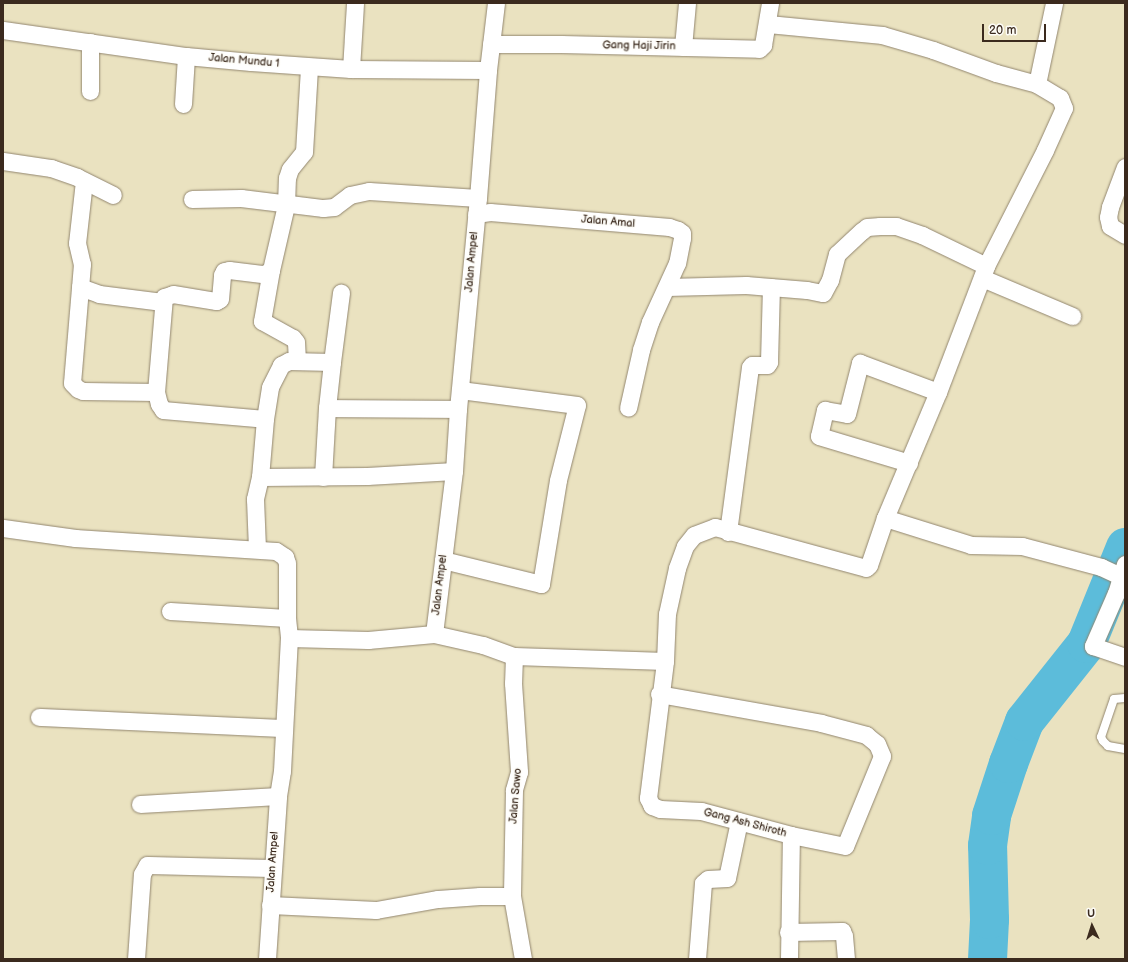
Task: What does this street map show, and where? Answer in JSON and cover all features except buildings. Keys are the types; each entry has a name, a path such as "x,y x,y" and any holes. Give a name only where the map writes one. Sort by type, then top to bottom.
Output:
{"street":[{"path":"351,69 355,3"},
{"name":"Jalan Ampel","path":"434,634 454,471 458,409 488,70 496,3"},
{"path":"683,47 687,3"},
{"path":"770,3 768,24 882,35 927,48 996,73 1037,84 1060,98 1064,108 1042,157 984,272 938,392 885,518 971,545 1022,546 1117,572 1116,593 1093,646 1125,657"},
{"path":"1037,84 1054,3"},
{"name":"Gang Haji Jirin","path":"491,44 759,49 762,48 768,24"},
{"name":"Jalan Mundu 1","path":"3,30 186,56 309,67 351,69 488,70"},
{"path":"90,42 90,91"},
{"path":"183,104 186,56"},
{"path":"296,361 296,342 293,338 262,321 271,270 286,205 286,178 290,169 304,152 309,67"},
{"path":"3,161 51,168 84,181 113,195"},
{"path":"1125,167 1108,216 1110,226 1125,235"},
{"path":"84,181 77,243 82,264 72,378 75,387 83,391 156,392"},
{"path":"192,199 241,198 286,205 322,208 334,207 350,195 369,191 477,206"},
{"name":"Jalan Amal","path":"477,206 490,212 669,227 678,230 682,233 682,238 677,263 667,287"},
{"path":"628,408 641,350 650,322 667,287 746,285 807,290 823,293 830,280 837,254 867,227 896,226 916,233 984,272 1072,316"},
{"path":"264,419 163,410 160,408 156,392 162,302 164,297 173,294 216,301 220,299 222,275 224,271 229,270 264,274 269,273 271,270"},
{"path":"80,287 99,294 162,302"},
{"path":"728,532 750,367 752,365 767,365 769,362 771,287"},
{"path":"323,477 327,408 341,293"},
{"path":"3,528 22,532 75,538 257,549 255,499 260,477 264,419 270,387 284,362 332,362"},
{"path":"909,463 819,436 825,410 847,414 860,363 938,392"},
{"path":"443,560 541,584 558,480 577,405 460,390"},
{"path":"327,408 458,409"},
{"path":"260,477 367,476 454,471"},
{"name":"Gang Ash Shiroth","path":"789,959 788,932 791,835 700,811 660,810 652,806 648,798 659,694 665,661 668,614 677,568 685,546 694,535 706,529 724,528 728,532 866,568 869,565 885,518"},
{"name":"Jalan Ampel","path":"257,549 276,551 285,557 287,563 287,618 290,638 281,780 278,796 272,868 267,959"},
{"path":"170,611 287,618"},
{"path":"290,638 368,640 434,634 514,656 665,661"},
{"name":"Jalan Sawo","path":"514,656 513,683 519,772 514,790 512,896 523,959"},
{"path":"659,694 756,710 821,723 866,735 877,744 882,756 844,846 791,835"},
{"path":"39,717 284,728"},
{"path":"140,804 278,796"},
{"path":"697,959 704,883 708,880 727,878 739,821"},
{"path":"136,959 142,874 147,865 272,868"},
{"path":"270,905 376,910 438,899 480,896 512,896"},
{"path":"788,932 842,931 844,936 846,959"}],"lane":[{"path":"1125,698 1114,699 1101,736 1103,741 1108,746 1125,748"}],"waterway":[{"path":"987,959 989,919 987,845 991,815 1008,763 1024,721 1086,643 1125,547"}]}
